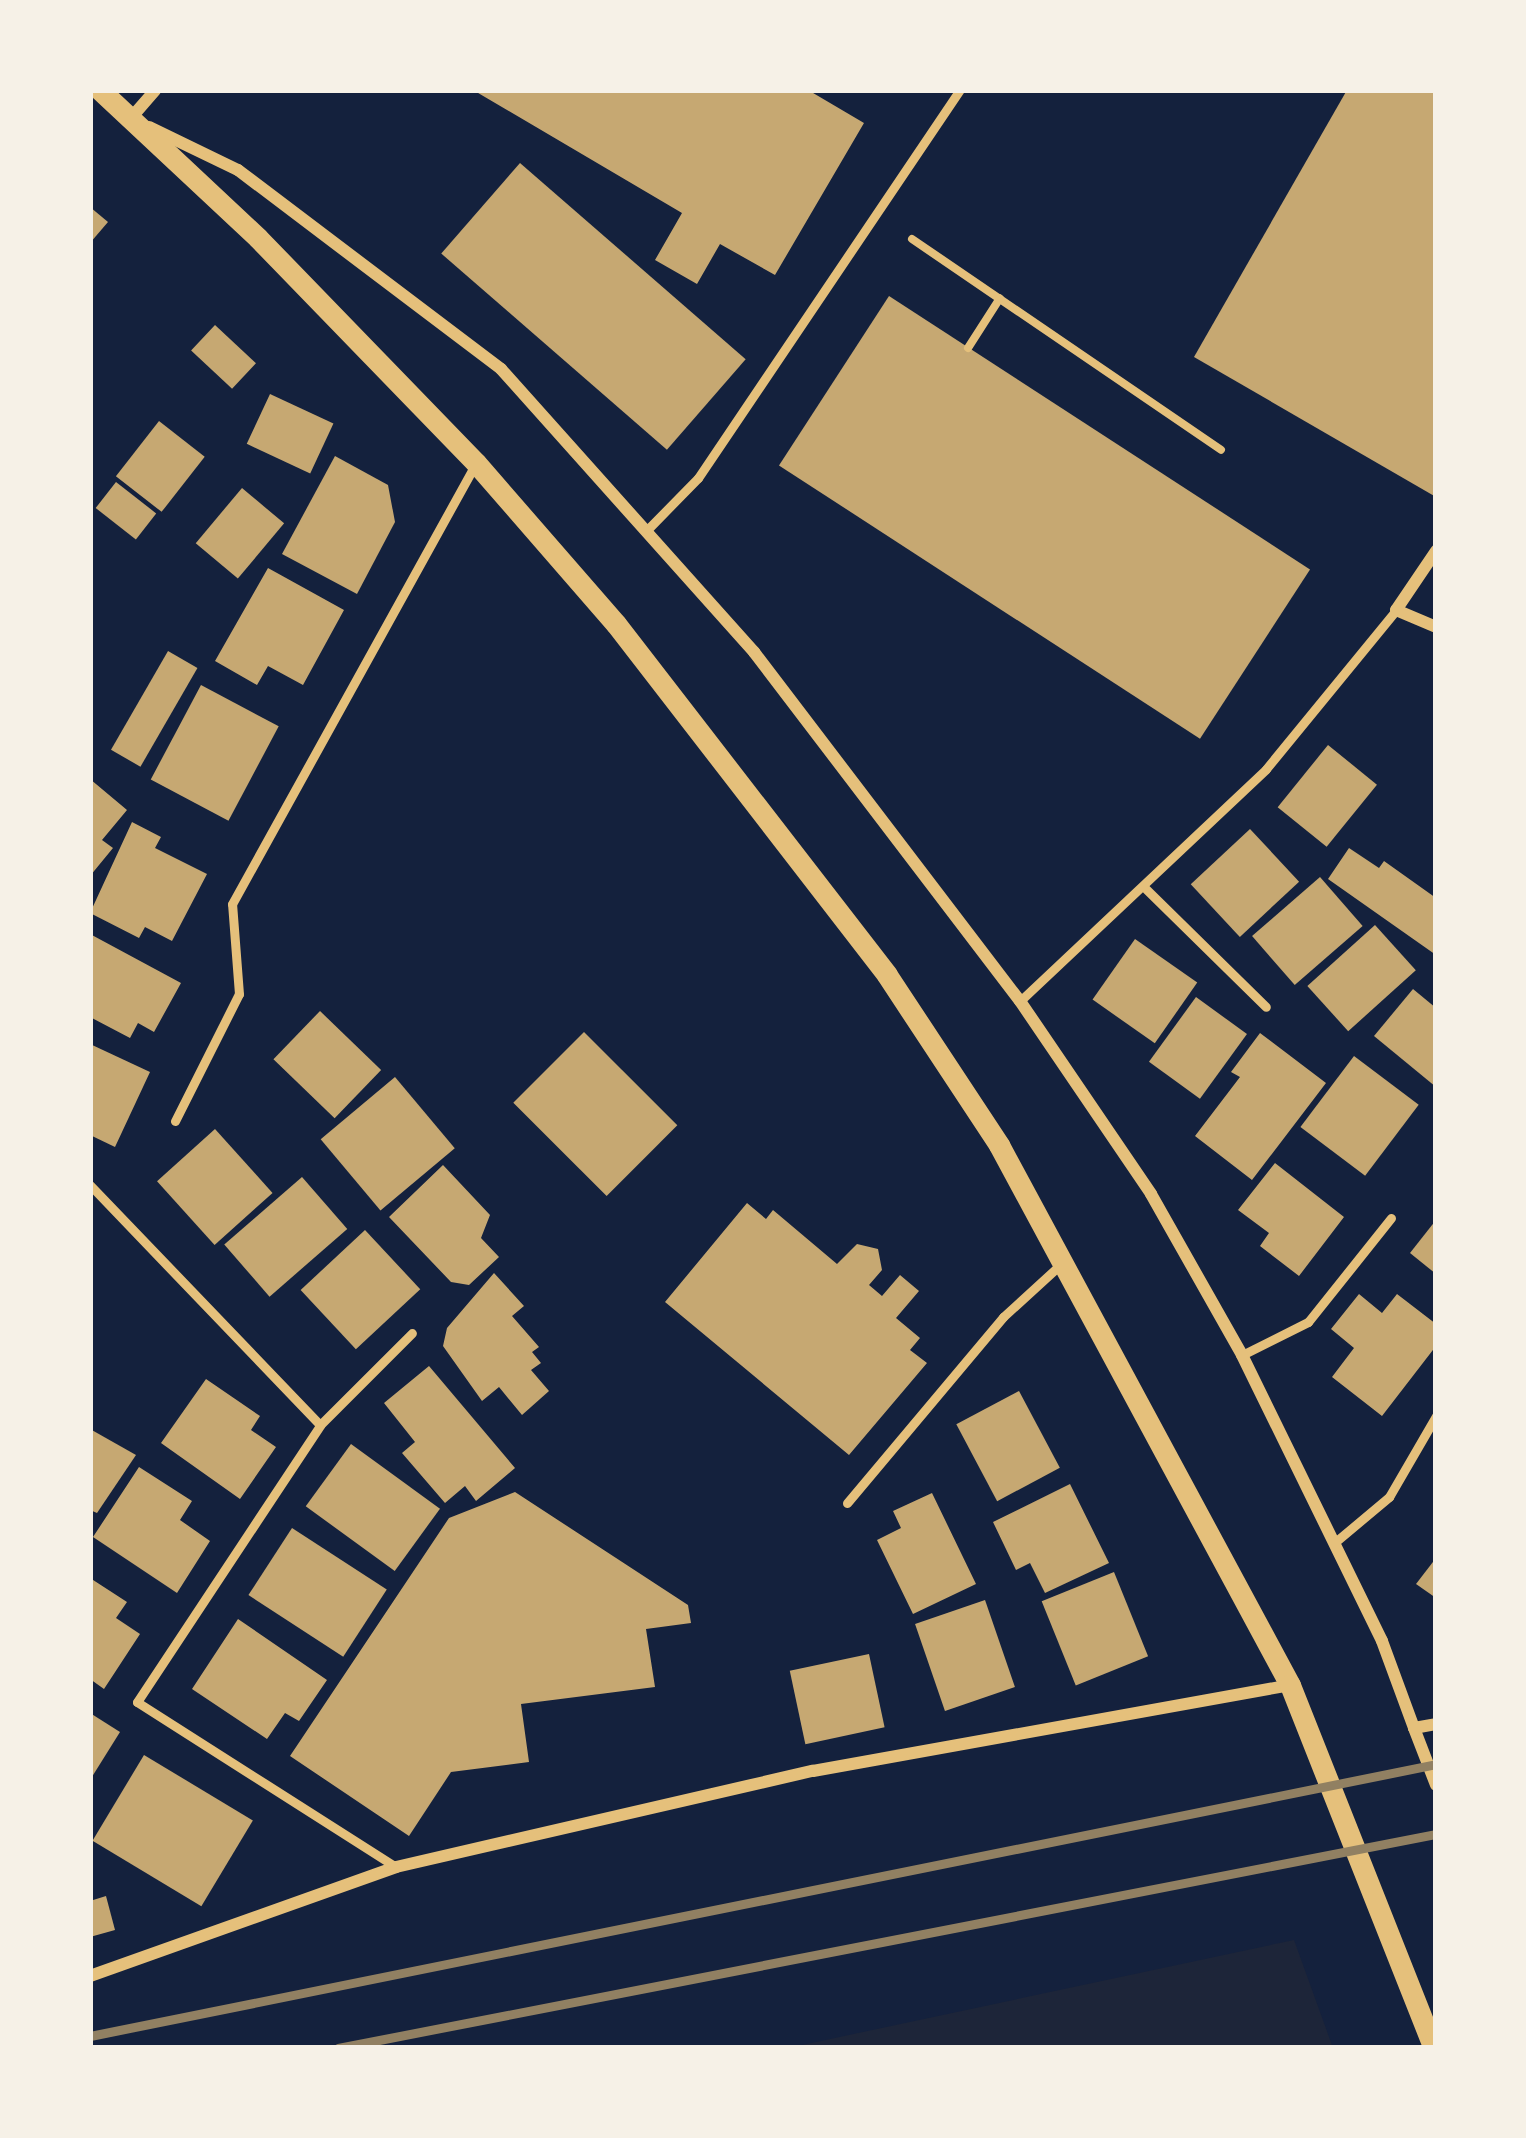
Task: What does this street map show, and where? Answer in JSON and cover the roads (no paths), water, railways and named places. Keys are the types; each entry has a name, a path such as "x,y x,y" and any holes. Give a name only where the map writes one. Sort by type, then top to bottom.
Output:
{"street":[{"path":"100,90 476,463 616,624 887,976 1064,1262 1290,1685 1434,2048"},
{"path":"130,117 155,90"},
{"path":"130,117 238,170 501,368 754,652 1020,1001 1151,1194 1242,1355 1334,1543 1436,1785"},
{"path":"1436,551 1396,610 1436,627"},
{"path":"90,1976 396,1867 813,1771 1290,1685"},
{"path":"1414,1728 1436,1724"}],"lane":[{"path":"647,530 698,478 958,93 943,90"},
{"path":"175,1121 238,994 232,904 476,463"},
{"path":"1020,1001 1146,889 1266,769 1396,610"},
{"path":"1146,889 1266,1007"},
{"path":"90,1185 320,1425"},
{"path":"1242,1355 1308,1322 1391,1218"},
{"path":"847,1503 1003,1317 1064,1262"},
{"path":"396,1867 136,1702 320,1425 412,1333"},
{"path":"1334,1543 1389,1497 1436,1415"}],"railway":[{"path":"90,2036 1436,1764"},
{"path":"338,2048 1436,1834"}]}
